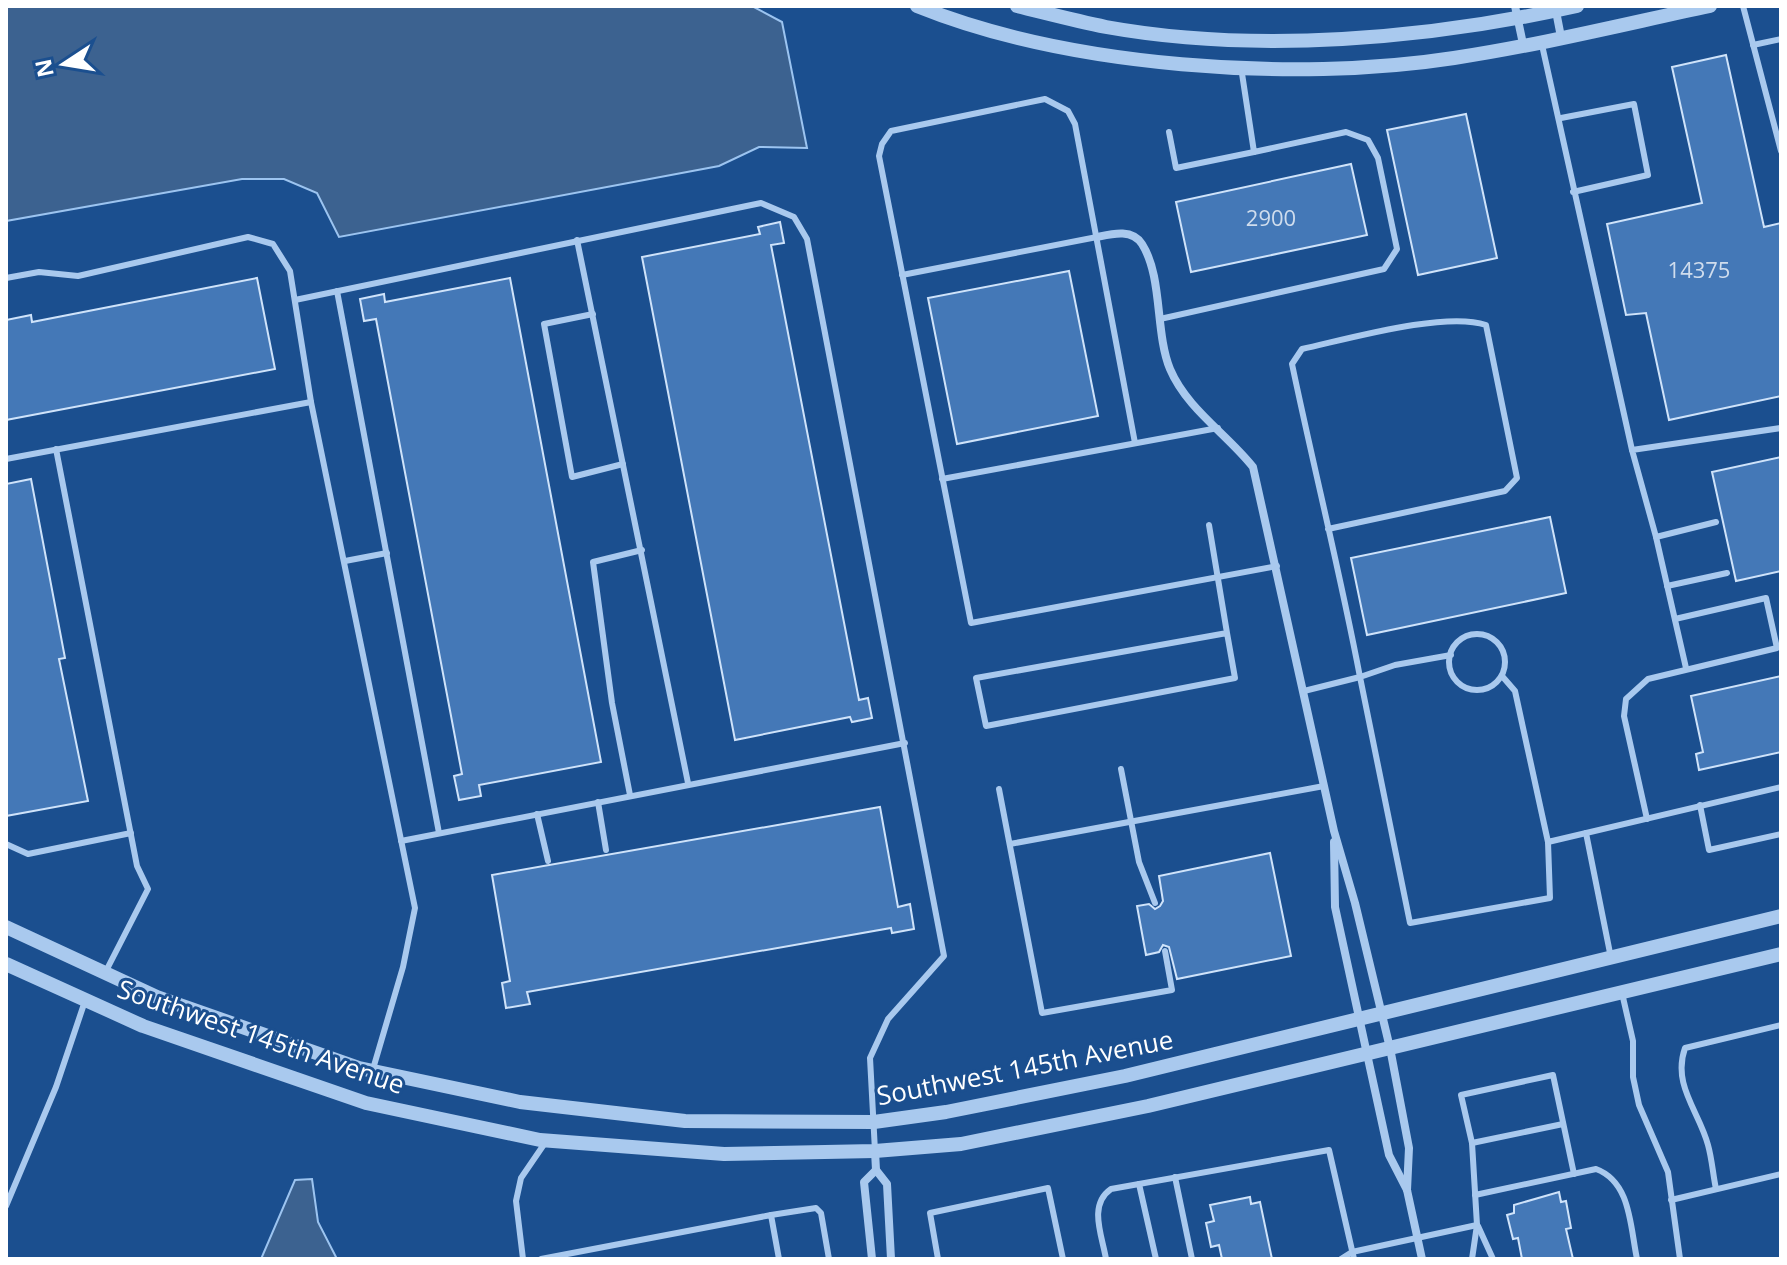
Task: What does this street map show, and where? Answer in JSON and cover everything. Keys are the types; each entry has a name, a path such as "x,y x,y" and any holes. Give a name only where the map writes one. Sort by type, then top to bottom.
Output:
{"street":[{"path":"917,6 971,28 1103,56 1241,67 1392,63 1453,58 1710,6"},
{"path":"1017,6 1108,27 1238,39 1359,38 1516,12 1577,6"},
{"path":"1555,8 1561,37"},
{"path":"1516,12 1523,44"},
{"path":"1097,237 1117,233 1134,236 1142,244 1169,368 1184,393 1232,439 1253,467 1334,831 1390,1048 1409,1148 1407,1190 1422,1259"},
{"path":"1334,831 1335,907 1389,1155 1407,1190"},
{"name":"Southwest 145th Avenue","path":"6,927 157,997 372,1070 520,1102 685,1121 874,1122 946,1112 1125,1076 1781,916"},
{"name":"Southwest 145th Avenue","path":"6,964 143,1026 366,1103 547,1140 693,1154 875,1151 961,1144 1148,1106 1781,954"},
{"path":"875,1151 876,1170 887,1184 894,1258"},
{"path":"872,1259 864,1182 876,1170"}],"lane":[{"path":"1743,6 1781,151"},
{"path":"1753,45 1781,39"},
{"path":"1541,41 1561,118 1573,192 1632,450 1686,668"},
{"path":"1241,67 1254,152"},
{"path":"1135,443 1075,124 1068,111 1045,99 891,131 882,144 879,156 971,623 1277,566"},
{"path":"1561,118 1634,104 1648,175 1573,192"},
{"path":"1160,319 1384,269 1397,249 1378,158 1368,140 1346,132 1176,168 1169,132"},
{"path":"295,300 761,203 794,217 807,239 944,956 888,1019 870,1058 875,1151"},
{"path":"6,278 39,272 78,276 248,237 273,244 290,271 311,402 415,908 403,967 372,1070"},
{"path":"902,275 1097,237"},
{"path":"577,240 688,783"},
{"path":"337,291 439,833"},
{"path":"593,314 544,324 572,477 623,464"},
{"path":"1304,691 1360,677 1395,665 1451,655 1465,637 1491,638 1503,651 1502,676 1515,691 1548,842 1550,898 1410,923 1360,677 1292,364 1302,349 1470,320 1486,325 1517,478 1505,491 1328,529"},
{"path":"6,459 311,402"},
{"path":"942,479 1218,428"},
{"path":"1632,450 1781,428"},
{"path":"56,449 137,866 148,889 105,973"},
{"path":"1656,537 1716,522"},
{"path":"1209,525 1235,678 986,726 976,678 1227,633"},
{"path":"630,795 612,703 593,562 642,550"},
{"path":"345,561 387,553"},
{"path":"1667,586 1727,573"},
{"path":"1647,819 1624,716 1626,699 1635,687 1648,679 1686,668 1777,648 1766,598 1675,619"},
{"path":"1451,655 1453,676 1466,688 1490,687 1502,676"},
{"path":"401,841 905,743"},
{"path":"1121,769 1139,862 1155,903"},
{"path":"1010,844 1324,786"},
{"path":"1548,842 1781,787"},
{"path":"999,789 1042,1013 1172,990 1165,951"},
{"path":"598,802 606,850"},
{"path":"1700,805 1709,850 1781,834"},
{"path":"537,814 548,861"},
{"path":"6,844 28,854 131,833"},
{"path":"1586,833 1611,958"},
{"path":"1622,993 1633,1041 1636,1091 1668,1172 1680,1259"},
{"path":"6,1206 56,1087 85,1001"},
{"path":"1716,1189 1707,1143 1683,1086 1679,1064 1685,1048 1781,1025"},
{"path":"1472,1259 1477,1225 1472,1143 1461,1095 1553,1075 1574,1174"},
{"path":"1472,1143 1563,1124"},
{"path":"523,1259 516,1201 521,1178 547,1140"},
{"path":"1106,1259 1097,1210 1101,1196 1111,1189 1329,1150 1353,1256"},
{"path":"1475,1195 1596,1169 1610,1174 1620,1185 1637,1259"},
{"path":"1671,1200 1781,1174"},
{"path":"1175,1177 1192,1259"},
{"path":"1139,1184 1156,1259"},
{"path":"938,1259 930,1213 1048,1188 1063,1259"},
{"path":"541,1259 816,1208 821,1213 829,1259"},
{"path":"771,1215 779,1259"},
{"path":"1341,1259 1477,1225"},
{"path":"1477,1225 1491,1247 1493,1259"}],"water":[{"path":"6,6 752,6 782,22 807,148 759,147 719,166 339,237 317,193 284,179 242,179 6,221"},
{"path":"312,1179 318,1222 337,1259 261,1259 295,1180"}],"building":[{"path":"1726,55 1764,227 1781,223 1781,396 1669,420 1646,313 1626,315 1607,224 1702,203 1672,67"},
{"path":"1466,114 1497,258 1418,275 1387,130"},
{"path":"1351,164 1367,235 1191,272 1176,202"},
{"path":"780,222 784,243 771,245 859,700 868,698 872,718 852,722 850,717 735,740 642,257 760,234 758,227"},
{"path":"1069,271 1098,416 957,444 928,298"},
{"path":"257,278 275,369 6,420 6,320 31,315 32,322"},
{"path":"510,278 601,762 479,785 481,796 459,800 454,776 462,774 376,319 364,321 360,299 384,294 385,302"},
{"path":"1781,457 1781,571 1736,581 1712,472"},
{"path":"31,479 65,658 59,659 88,801 6,816 6,484"},
{"path":"1550,517 1566,593 1367,635 1351,558"},
{"path":"1781,676 1781,752 1699,770 1696,754 1703,752 1691,696"},
{"path":"880,807 898,907 910,904 914,929 892,933 891,928 527,992 530,1004 506,1008 502,983 510,981 492,875"},
{"path":"1270,853 1291,956 1177,979 1169,947 1163,945 1159,952 1146,955 1137,906 1149,904 1155,909 1160,906 1163,901 1159,876"},
{"path":"1559,1192 1561,1202 1566,1201 1571,1228 1566,1229 1573,1259 1522,1259 1518,1238 1513,1239 1507,1215 1514,1213 1514,1205"},
{"path":"1250,1197 1251,1204 1260,1202 1272,1259 1222,1259 1219,1245 1211,1247 1206,1223 1214,1221 1210,1205"}]}
